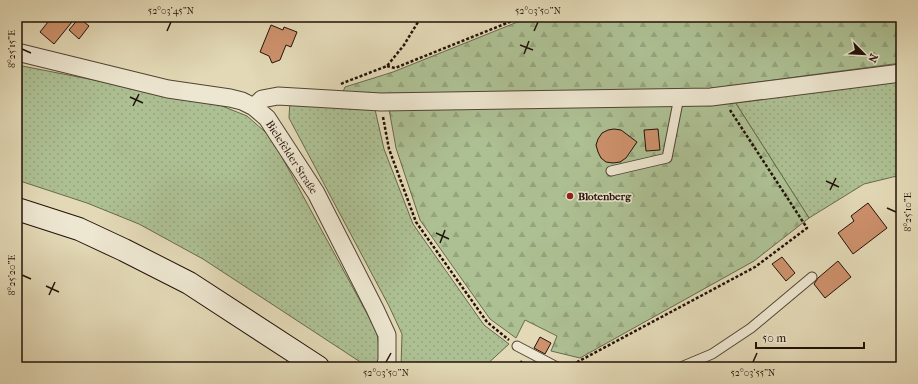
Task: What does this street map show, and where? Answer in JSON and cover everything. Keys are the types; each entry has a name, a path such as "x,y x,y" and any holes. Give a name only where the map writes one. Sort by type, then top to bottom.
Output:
{"main road":[{"path":"17,208 79,229 189,283 318,367"}],"street":[{"name":"Bielefelder Straße","path":"17,52 168,89 242,101 254,107 267,118 316,193 375,309 387,335 387,360 385,367"},
{"path":"254,107 262,99 278,96 381,102 728,96 901,73"}],"lane":[{"path":"611,171 667,158 679,97"},
{"path":"681,367 712,354 751,328 812,277"},
{"path":"517,346 557,367"}],"path":[{"path":"331,100 343,83 387,66 404,45 421,17"},
{"path":"387,66 395,68 522,17"},
{"path":"568,367 755,267 807,228 730,109 728,96"},
{"path":"381,102 389,149 416,222 487,322 517,346"}],"green space":[{"path":"530,17 901,17 901,63 706,89 342,94 345,87 393,72"},
{"path":"17,65 217,104 247,116 271,137 377,332 380,357 374,367 368,367 203,259 139,224 87,203 17,180"},
{"path":"901,79 901,175 864,184 809,218 735,102"},
{"path":"290,100 374,105 384,149 413,224 484,325 509,344 484,367 401,367 402,334 389,306 289,118"},
{"path":"735,102 809,218 754,261 580,358 551,351 557,336 525,320 516,338 490,319 420,220 396,148 389,109"}],"building":[{"path":"52,17 76,17 54,44 40,32"},
{"path":"79,18 89,26 79,39 69,30"},
{"path":"271,25 283,30 284,27 297,32 291,47 286,45 280,60 272,63 269,56 260,52"},
{"path":"614,129 621,130 637,142 626,158 620,162 613,163 606,162 601,158 596,145 602,133"},
{"path":"658,129 660,150 646,151 644,130"},
{"path":"868,203 887,228 853,254 838,233 854,221 851,216"},
{"path":"782,257 795,273 786,281 772,264"},
{"path":"838,261 851,277 825,298 814,284 818,278"},
{"path":"540,337 551,343 545,354 534,348"}],"place":[{"name":"Blotenberg","path":"570,196"}]}
